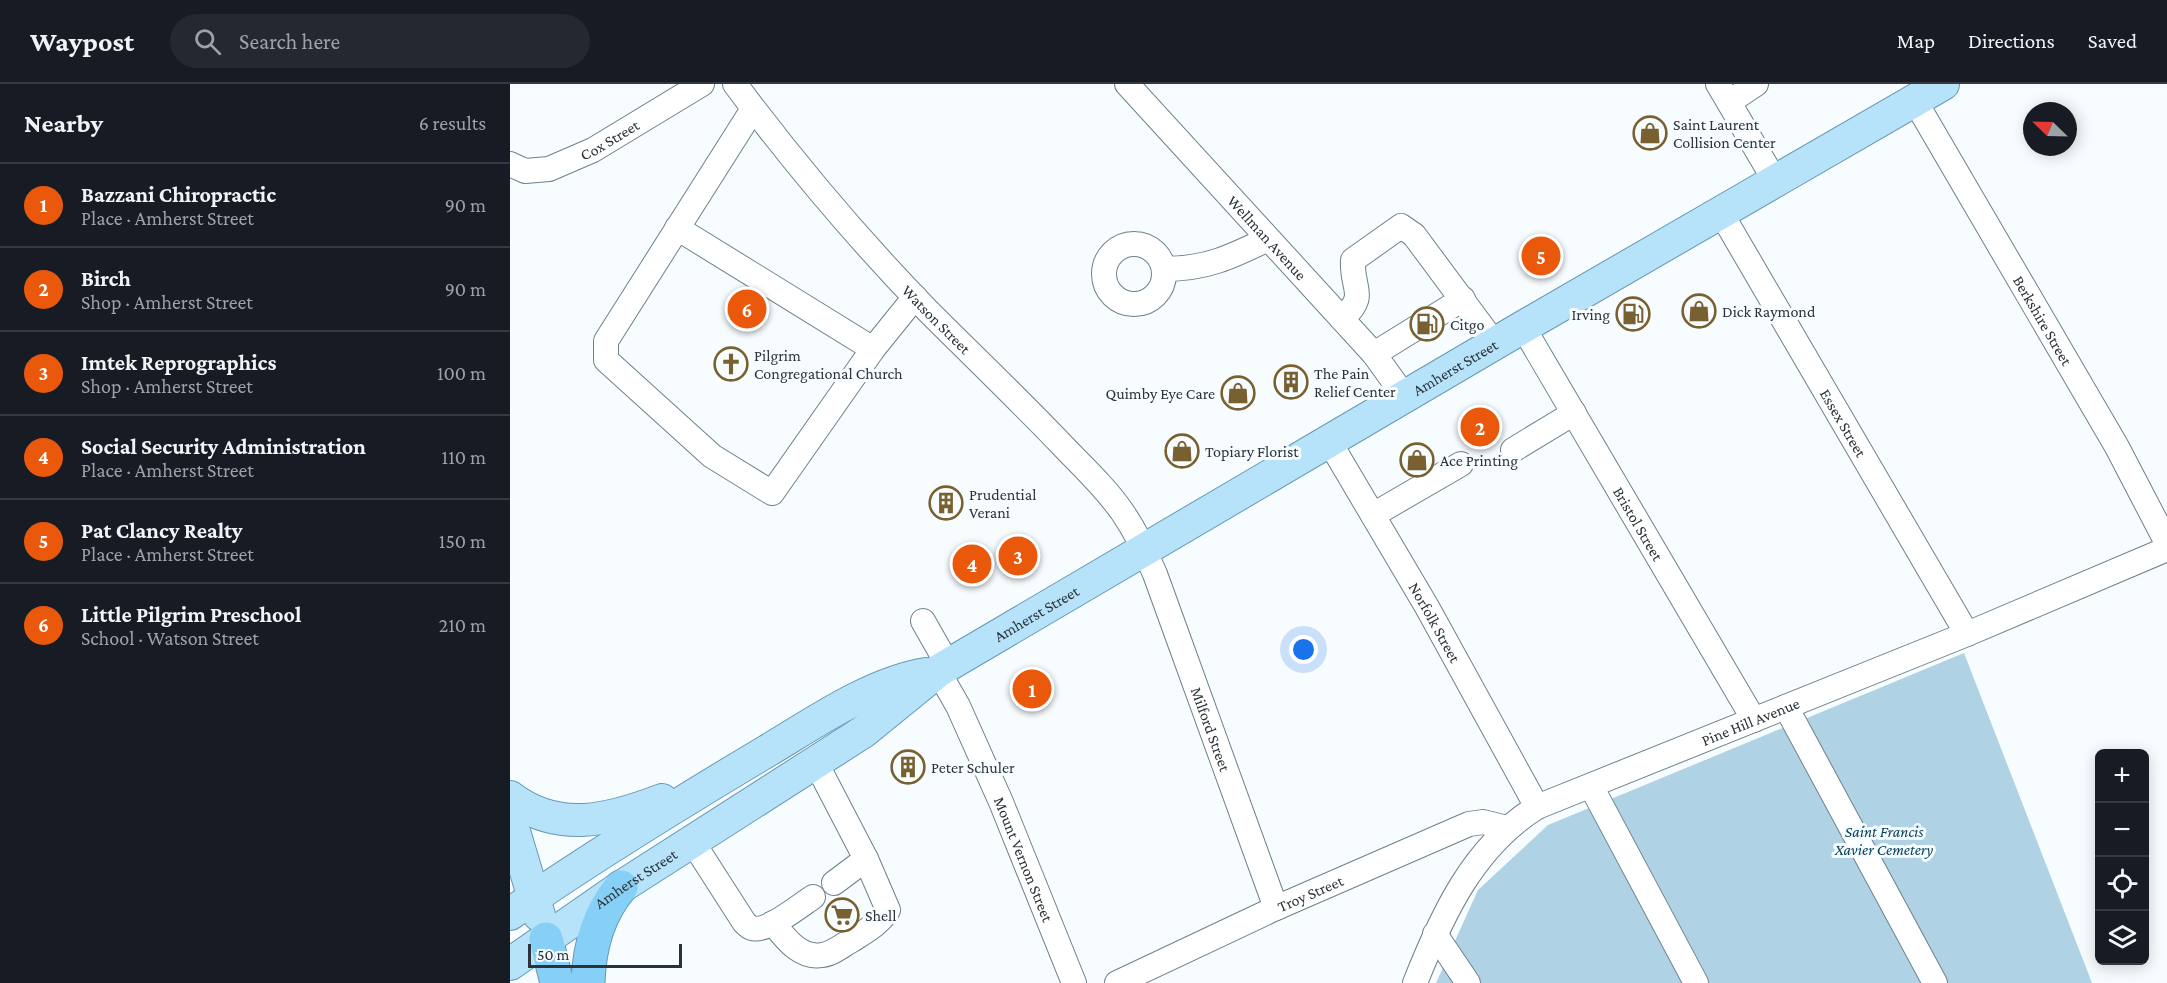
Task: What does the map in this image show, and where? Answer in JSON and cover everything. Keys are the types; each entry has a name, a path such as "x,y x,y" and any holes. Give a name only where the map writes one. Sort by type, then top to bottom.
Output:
{"highway":[{"path":"588,983 591,954 600,921 608,904 621,887"},
{"path":"546,939 557,983"}],"main road":[{"name":"Amherst Street","path":"510,964 621,887 881,719 943,668 1523,327 1943,84"},
{"name":"Amherst Street","path":"522,906 613,844 802,730 867,694 902,680 943,668"},
{"path":"510,797 525,808 542,815 572,820 595,819 646,806 737,768"},
{"path":"510,818 522,906 546,939"},
{"path":"510,920 525,933 546,939"}],"street":[{"name":"Cox Street","path":"510,164 525,171 549,169 593,150 702,84"},
{"name":"Watson Street","path":"735,84 829,203 915,297 1094,478 1123,513 1145,550"},
{"name":"Wellman Avenue","path":"1126,84 1374,354 1405,397"},
{"path":"1756,84 1723,93 1775,181"},
{"name":"Berkshire Street","path":"1915,101 2117,447 2167,543"},
{"path":"753,109 606,341 606,360 712,456 772,494 873,349 915,297"},
{"name":"Essex Street","path":"1721,213 1967,634"},
{"path":"1342,319 1354,309 1358,299 1352,269 1353,260 1401,226 1414,235 1495,344"},
{"path":"677,228 873,349"},
{"path":"1164,269 1189,269 1227,259 1268,238"},
{"path":"1374,354 1463,299"},
{"name":"Bristol Street","path":"1523,327 1754,720"},
{"path":"1513,450 1574,413"},
{"name":"Norfolk Street","path":"1329,441 1427,607 1538,807"},
{"path":"1373,515 1461,464"},
{"name":"Pine Hill Avenue","path":"1415,983 1435,934 1459,889 1480,858 1516,820 1538,807 1967,634 2167,549"},
{"name":"Milford Street","path":"1145,550 1276,908"},
{"name":"Mount Vernon Street","path":"923,621 1001,802 1074,983"},
{"path":"1786,707 1935,983"},
{"path":"773,923 800,951 823,956 872,928 888,910 867,858 816,762"},
{"path":"1591,786 1695,983"},
{"name":"Troy Street","path":"1117,983 1276,908 1469,824 1483,822 1507,828"},
{"path":"692,841 744,922 752,928 762,928 773,923 813,897"},
{"path":"834,883 867,858"},
{"path":"1435,934 1468,983"}],"green space":[{"name":"Saint Francis Xavier Cemetery","path":"1964,653 2092,983 1436,983 1478,890 1548,825"}],"place":[{"name":"Saint Laurent Collision Center","path":"1650,133"},
{"name":"Pat Clancy Realty","path":"1541,256"},
{"name":"Little Pilgrim Preschool","path":"747,309"},
{"name":"Dick Raymond","path":"1699,311"},
{"name":"Irving","path":"1633,314"},
{"name":"Citgo","path":"1427,324"},
{"name":"Pilgrim Congregational Church","path":"731,364"},
{"name":"The Pain Relief Center","path":"1291,382"},
{"name":"Quimby Eye Care","path":"1238,393"},
{"name":"Birch","path":"1480,427"},
{"name":"Topiary Florist","path":"1182,451"},
{"name":"Ace Printing","path":"1417,460"},
{"name":"Prudential Verani","path":"946,503"},
{"name":"Imtek Reprographics","path":"1018,556"},
{"name":"Social Security Administration","path":"972,564"},
{"name":"Bazzani Chiropractic","path":"1032,689"},
{"name":"Peter Schuler","path":"908,767"},
{"name":"Shell","path":"842,915"}]}
